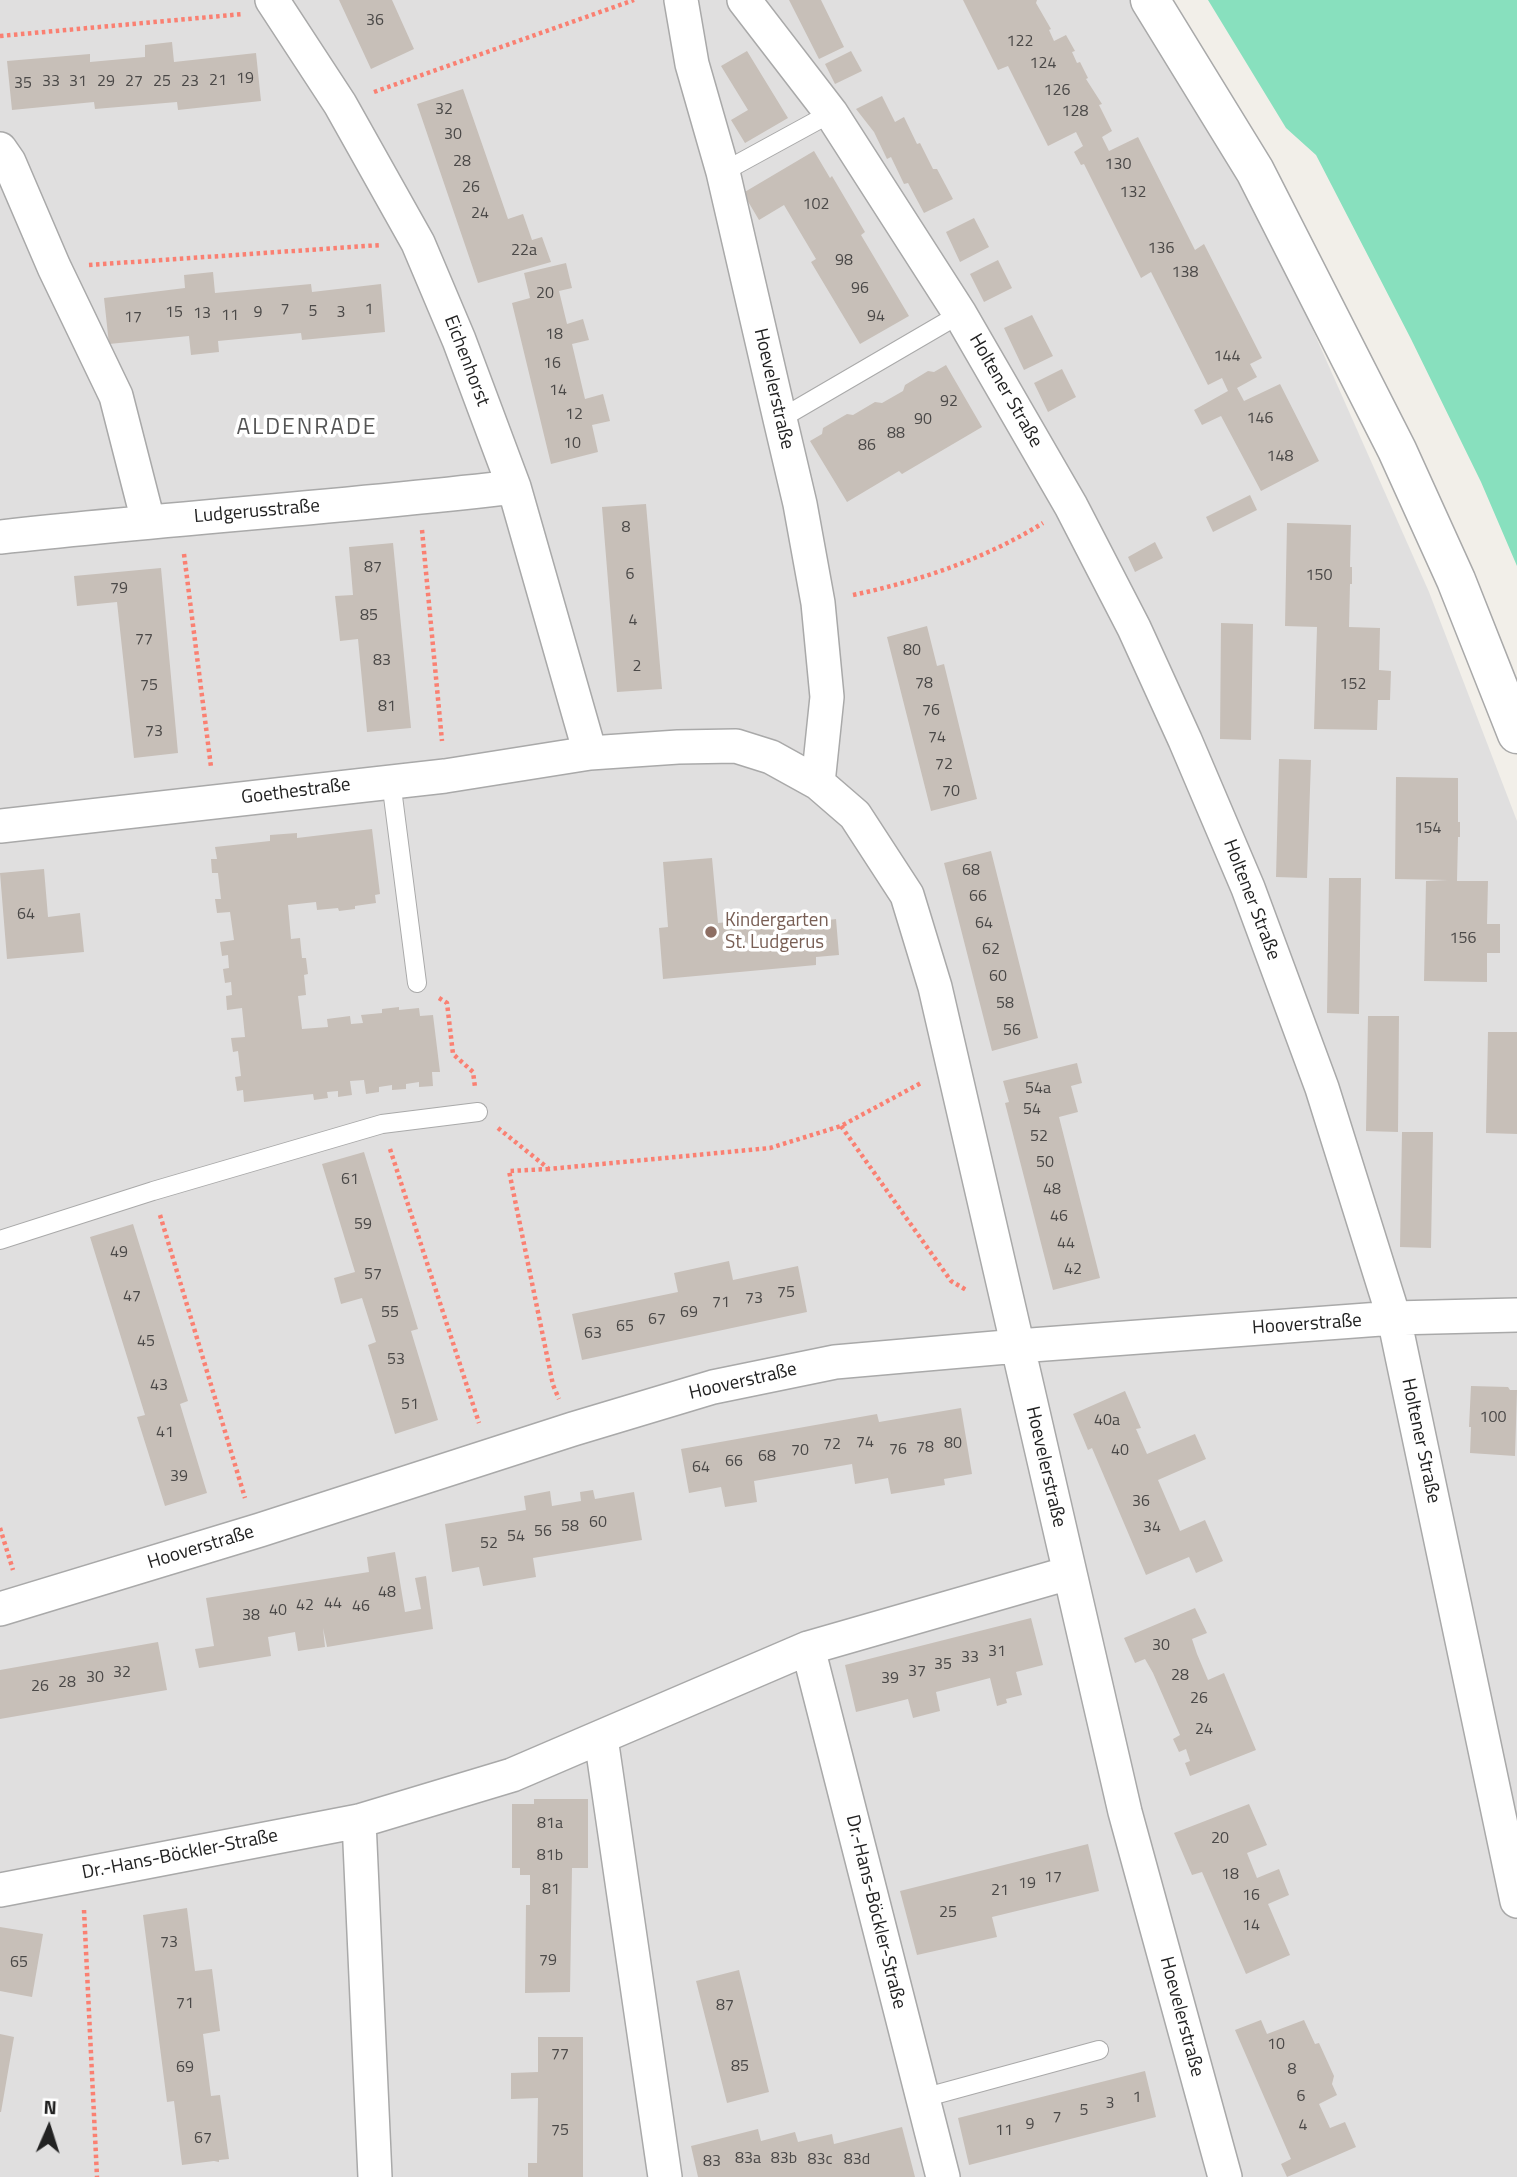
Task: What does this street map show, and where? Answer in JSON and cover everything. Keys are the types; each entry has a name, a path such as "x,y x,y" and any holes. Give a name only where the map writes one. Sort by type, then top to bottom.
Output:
{"street":[{"name":"Hoevelerstraße","path":"681,0 692,64 723,172 800,504 818,603 827,697 818,783"},
{"name":"Holtener Straße","path":"744,0 831,113 960,314 1072,506 1162,690 1248,888 1322,1088 1394,1318 1517,1901"},
{"path":"1150,0 1255,171 1397,450 1456,579 1517,734"},
{"name":"Eichenhorst","path":"276,6 340,104 418,243 459,340 514,487 590,753"},
{"path":"0,149 9,162 54,267 116,397 164,519"},
{"name":"Ludgerusstraße","path":"0,537 514,487"},
{"name":"Hoevelerstraße","path":"590,753 736,746 771,757 818,783 855,815 907,895 935,987 1125,1812 1225,2177"},
{"name":"Goethestraße","path":"0,826 445,776 590,753"},
{"name":"Hooverstraße","path":"11,1605 260,1530 489,1454 713,1387 835,1362 1014,1330 1517,1315"},
{"name":"Dr.-Hans-Böckler-Straße","path":"0,1890 359,1821 512,1775 808,1648 1069,1573"},
{"name":"Dr.-Hans-Böckler-Straße","path":"808,1648 943,2177"},
{"path":"601,1738 665,2177"},
{"path":"359,1821 374,2177"}],"lane":[{"path":"723,172 831,113"},
{"path":"780,419 960,314"},
{"path":"391,781 416,983"},
{"path":"0,1240 153,1191 382,1124 478,1112"},
{"path":"923,2098 1099,2050"}],"path":[{"path":"340,104 634,0"},
{"path":"0,36 276,6"},
{"path":"54,267 418,243"},
{"path":"419,498 445,776"},
{"path":"818,603 880,589 968,562 1040,526 1072,506"},
{"path":"164,519 215,802"},
{"path":"416,983 447,1003 453,1054 473,1072 478,1112 549,1169"},
{"path":"573,1429 553,1385 509,1171 770,1147 841,1126 900,1096 952,1064"},
{"path":"382,1124 489,1454"},
{"path":"841,1126 951,1281 1014,1330"},
{"path":"153,1191 242,1492 260,1530"},
{"path":"0,1528 11,1605"},
{"path":"83,1874 97,2177"}],"shaded area":[{"path":"0,0 1137,0 1284,265 1429,592 1517,821 1517,2177 0,2177"}],"green space":[{"path":"1208,0 1517,0 1517,566 1481,482 1316,155 1286,128"}],"building":[{"path":"339,0 392,0 414,49 371,69"},
{"path":"789,0 821,0 844,47 819,59"},
{"path":"963,0 1037,0 1054,41 1066,35 1075,51 1072,52 1077,63 1080,62 1088,78 1086,79 1102,104 1099,105 1112,131 1102,137 1109,151 1138,137 1195,250 1204,244 1262,358 1250,364 1257,377 1237,388 1244,401 1280,384 1319,461 1261,491 1221,416 1202,425 1194,410 1228,391 1222,378 1208,385 1151,272 1141,278 1084,164 1081,165 1074,152 1083,146 1076,132 1048,146 1008,66 998,70"},
{"path":"172,42 174,62 256,53 261,101 178,110 177,102 95,109 94,102 12,110 7,61 90,54 90,62 145,57 145,45"},
{"path":"747,51 788,118 745,143 731,120 748,110 721,66"},
{"path":"851,51 862,71 835,84 825,64"},
{"path":"463,89 508,219 523,214 532,240 542,237 551,262 478,283 417,104"},
{"path":"882,96 895,122 904,117 917,144 920,143 953,199 924,213 908,183 904,184 891,157 887,159 874,132 856,109"},
{"path":"814,151 865,232 861,235 909,316 860,344 811,262 816,259 784,205 759,220 743,193"},
{"path":"974,218 989,247 960,262 946,232"},
{"path":"998,260 1012,288 984,302 970,274"},
{"path":"566,263 572,288 559,291 567,324 583,319 589,340 572,344 585,399 603,394 610,421 592,425 598,452 551,464 512,303 530,298 524,273"},
{"path":"213,272 215,293 311,284 312,292 381,284 385,332 302,340 301,333 218,341 219,352 191,355 189,336 109,344 104,298 185,288 184,275"},
{"path":"1032,315 1053,356 1024,370 1004,328"},
{"path":"946,365 982,427 902,474 899,471 847,502 810,441 822,434 823,428 847,414 853,415 875,402 882,403 903,391 905,385 928,371 934,372"},
{"path":"1062,369 1076,397 1048,412 1034,383"},
{"path":"1250,495 1257,510 1213,532 1206,517"},
{"path":"646,504 662,689 617,692 602,507"},
{"path":"1287,523 1351,525 1352,584 1349,627 1380,628 1379,670 1391,671 1390,700 1378,700 1377,730 1314,729 1317,627 1285,626"},
{"path":"1155,542 1163,558 1135,572 1128,557"},
{"path":"393,543 411,728 367,732 358,639 340,641 335,596 353,595 349,547"},
{"path":"161,568 178,753 134,758 117,602 77,606 74,576"},
{"path":"1221,623 1253,624 1251,740 1220,739"},
{"path":"927,626 937,666 944,664 977,799 931,811 887,637"},
{"path":"1279,759 1311,760 1307,878 1276,877"},
{"path":"1396,777 1458,778 1460,837 1457,881 1488,881 1487,924 1500,924 1500,953 1487,953 1487,982 1424,981 1426,881 1448,880 1395,879"},
{"path":"372,829 380,894 375,895 376,903 339,911 338,908 317,910 316,902 288,905 291,939 300,938 302,958 306,958 308,974 304,975 306,995 298,996 302,1029 328,1027 327,1019 350,1016 351,1024 363,1023 361,1015 382,1013 382,1009 419,1008 420,1016 433,1015 440,1072 432,1072 433,1086 419,1087 419,1082 406,1084 406,1089 392,1090 392,1085 379,1087 379,1092 366,1094 364,1080 350,1081 352,1095 338,1097 338,1091 327,1092 328,1098 314,1100 313,1094 244,1102 243,1090 237,1091 235,1077 241,1076 238,1051 233,1052 231,1038 245,1037 242,1008 227,1010 226,996 232,995 231,982 225,983 223,969 229,968 228,955 222,956 220,942 234,940 230,912 217,913 215,899 221,899 218,873 212,873 211,859 217,859 215,847 270,841 270,835 297,833 297,838"},
{"path":"991,851 1038,1038 992,1051 944,863"},
{"name":"Kindergarten St. Ludgerus","path":"712,858 718,923 812,914 813,922 836,919 839,955 816,957 816,965 663,979 659,928 668,927 663,862"},
{"path":"44,869 48,917 80,913 84,952 7,959 0,873"},
{"path":"1329,878 1361,878 1359,1014 1327,1013"},
{"path":"1368,1016 1399,1016 1398,1132 1366,1131"},
{"path":"1488,1032 1517,1032 1517,1134 1486,1133"},
{"path":"1077,1063 1082,1083 1071,1086 1078,1112 1059,1117 1100,1278 1053,1290 1005,1103 1009,1102 1003,1081"},
{"path":"1402,1132 1433,1132 1431,1248 1400,1247"},
{"path":"364,1152 418,1329 411,1331 438,1420 395,1434 368,1345 376,1342 362,1298 341,1304 334,1278 355,1272 322,1164"},
{"path":"133,1224 188,1401 180,1404 207,1493 165,1506 137,1417 145,1415 90,1237"},
{"path":"729,1261 733,1280 798,1266 807,1312 582,1360 572,1314 678,1292 674,1273"},
{"path":"1471,1386 1508,1387 1510,1390 1517,1390 1515,1456 1470,1453"},
{"path":"1125,1391 1141,1428 1136,1429 1147,1454 1195,1434 1206,1459 1158,1480 1180,1531 1205,1520 1223,1561 1196,1573 1189,1557 1146,1575 1092,1448 1088,1450 1073,1414"},
{"path":"961,1408 972,1474 944,1479 945,1485 891,1494 888,1478 855,1484 852,1464 754,1481 757,1502 725,1507 721,1487 689,1493 681,1449 877,1414 879,1422"},
{"path":"593,1490 595,1499 634,1492 642,1540 533,1558 536,1577 483,1586 479,1567 452,1572 445,1524 526,1510 524,1496 550,1491 552,1506 581,1501 580,1492"},
{"path":"395,1552 405,1612 421,1609 415,1578 426,1576 433,1629 327,1647 323,1628 325,1647 298,1651 295,1632 268,1637 271,1656 199,1668 195,1649 214,1646 206,1598 369,1572 367,1557"},
{"path":"1195,1608 1207,1633 1192,1639 1208,1680 1224,1673 1256,1750 1190,1776 1185,1763 1190,1761 1186,1749 1179,1752 1173,1739 1180,1735 1153,1673 1145,1659 1135,1663 1124,1638"},
{"path":"1031,1618 1043,1665 1016,1672 1022,1695 1006,1699 1007,1703 997,1706 990,1678 936,1692 940,1711 913,1718 908,1699 856,1712 845,1665"},
{"path":"158,1642 167,1690 0,1719 0,1670"},
{"path":"534,1799 588,1799 588,1868 572,1868 570,1992 525,1993 526,1905 530,1905 530,1875 520,1875 520,1868 512,1868 512,1804 534,1804"},
{"path":"1249,1804 1267,1845 1247,1853 1257,1878 1279,1869 1289,1895 1268,1904 1290,1955 1246,1974 1202,1872 1192,1875 1174,1833"},
{"path":"1088,1844 1099,1891 992,1917 997,1937 917,1955 900,1891"},
{"path":"187,1908 195,1971 212,1969 220,2031 203,2034 211,2096 220,2095 229,2159 182,2165 174,2101 167,2102 143,1915"},
{"path":"0,1927 43,1934 32,1997 0,1991"},
{"path":"739,1970 769,2092 727,2103 696,1981"},
{"path":"1261,2020 1267,2034 1304,2020 1315,2044 1319,2043 1334,2076 1332,2084 1337,2095 1319,2104 1330,2128 1345,2122 1356,2147 1287,2177 1281,2164 1291,2159 1235,2030"},
{"path":"0,2034 14,2037 1,2112 0,2112"},
{"path":"538,2037 583,2037 583,2177 528,2177 528,2163 537,2163 538,2098 511,2099 511,2073 538,2072"},
{"path":"1145,2071 1156,2117 969,2165 958,2118"},
{"path":"902,2127 915,2177 698,2177 691,2146 758,2129 761,2141 795,2132 798,2142 832,2134 834,2144"}],"place":[{"name":"Kindergarten St. Ludgerus","path":"711,932"}],"district":[{"name":"ALDENRADE","path":"307,428"}]}
